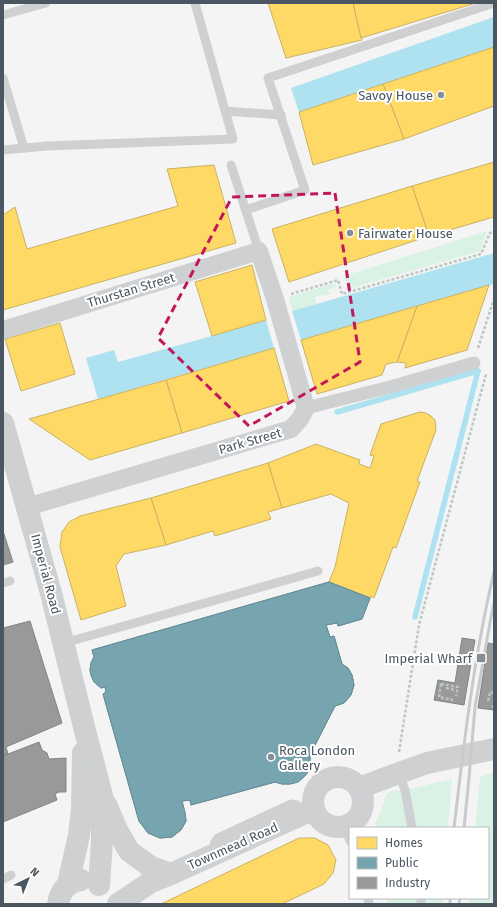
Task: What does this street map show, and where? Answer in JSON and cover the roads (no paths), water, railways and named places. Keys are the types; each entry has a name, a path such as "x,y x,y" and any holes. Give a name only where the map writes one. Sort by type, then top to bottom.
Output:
{"street":[{"path":"259,251 275,299 306,408 390,387 474,363"},
{"name":"Thurstan Street","path":"3,330 259,251"},
{"name":"Park Street","path":"27,507 291,429 300,419 306,408"},
{"name":"Imperial Road","path":"3,423 52,593 102,795 103,893"},
{"name":"Imperial Road","path":"68,884 82,809 84,727"},
{"path":"359,788 399,763 427,763 494,748"},
{"path":"347,833 337,827 323,822 318,816 308,812 313,801 314,793 318,786 324,781 331,778 347,778 354,782 359,788 363,803 361,811 350,827"},
{"path":"102,795 117,830 129,851 161,878"},
{"name":"Townmead Road","path":"118,904 161,878 308,812"},
{"name":"Townmead Road","path":"68,884 76,880 92,881 103,893 161,878"},
{"path":"58,904 62,890 68,884"}],"lane":[{"path":"3,15 46,3"},
{"path":"3,150 48,146 233,139 194,3"},
{"path":"246,210 305,190 268,78 494,3"},
{"path":"3,78 24,148"},
{"path":"225,111 281,115"},
{"path":"231,165 259,251"},
{"path":"64,643 318,571"},
{"path":"399,763 412,827"}],"water":[{"path":"494,17 494,47 299,112 291,88"},
{"path":"494,253 494,284 301,340 292,311"},
{"path":"266,320 274,348 98,399 86,358 114,350 118,362"}],"waterway":[{"path":"337,412 478,371"},
{"path":"415,617 478,371"}],"railway":[{"path":"454,827 475,667 494,572"},
{"path":"464,827 475,707 494,603"},
{"path":"450,899 450,904"},
{"path":"459,904 460,899"}],"place":[{"name":"Savoy House","path":"441,95"},
{"name":"Fairwater House","path":"350,233"},
{"name":"Imperial Wharf","path":"481,658"},
{"name":"Roca London Gallery","path":"271,757"}]}
